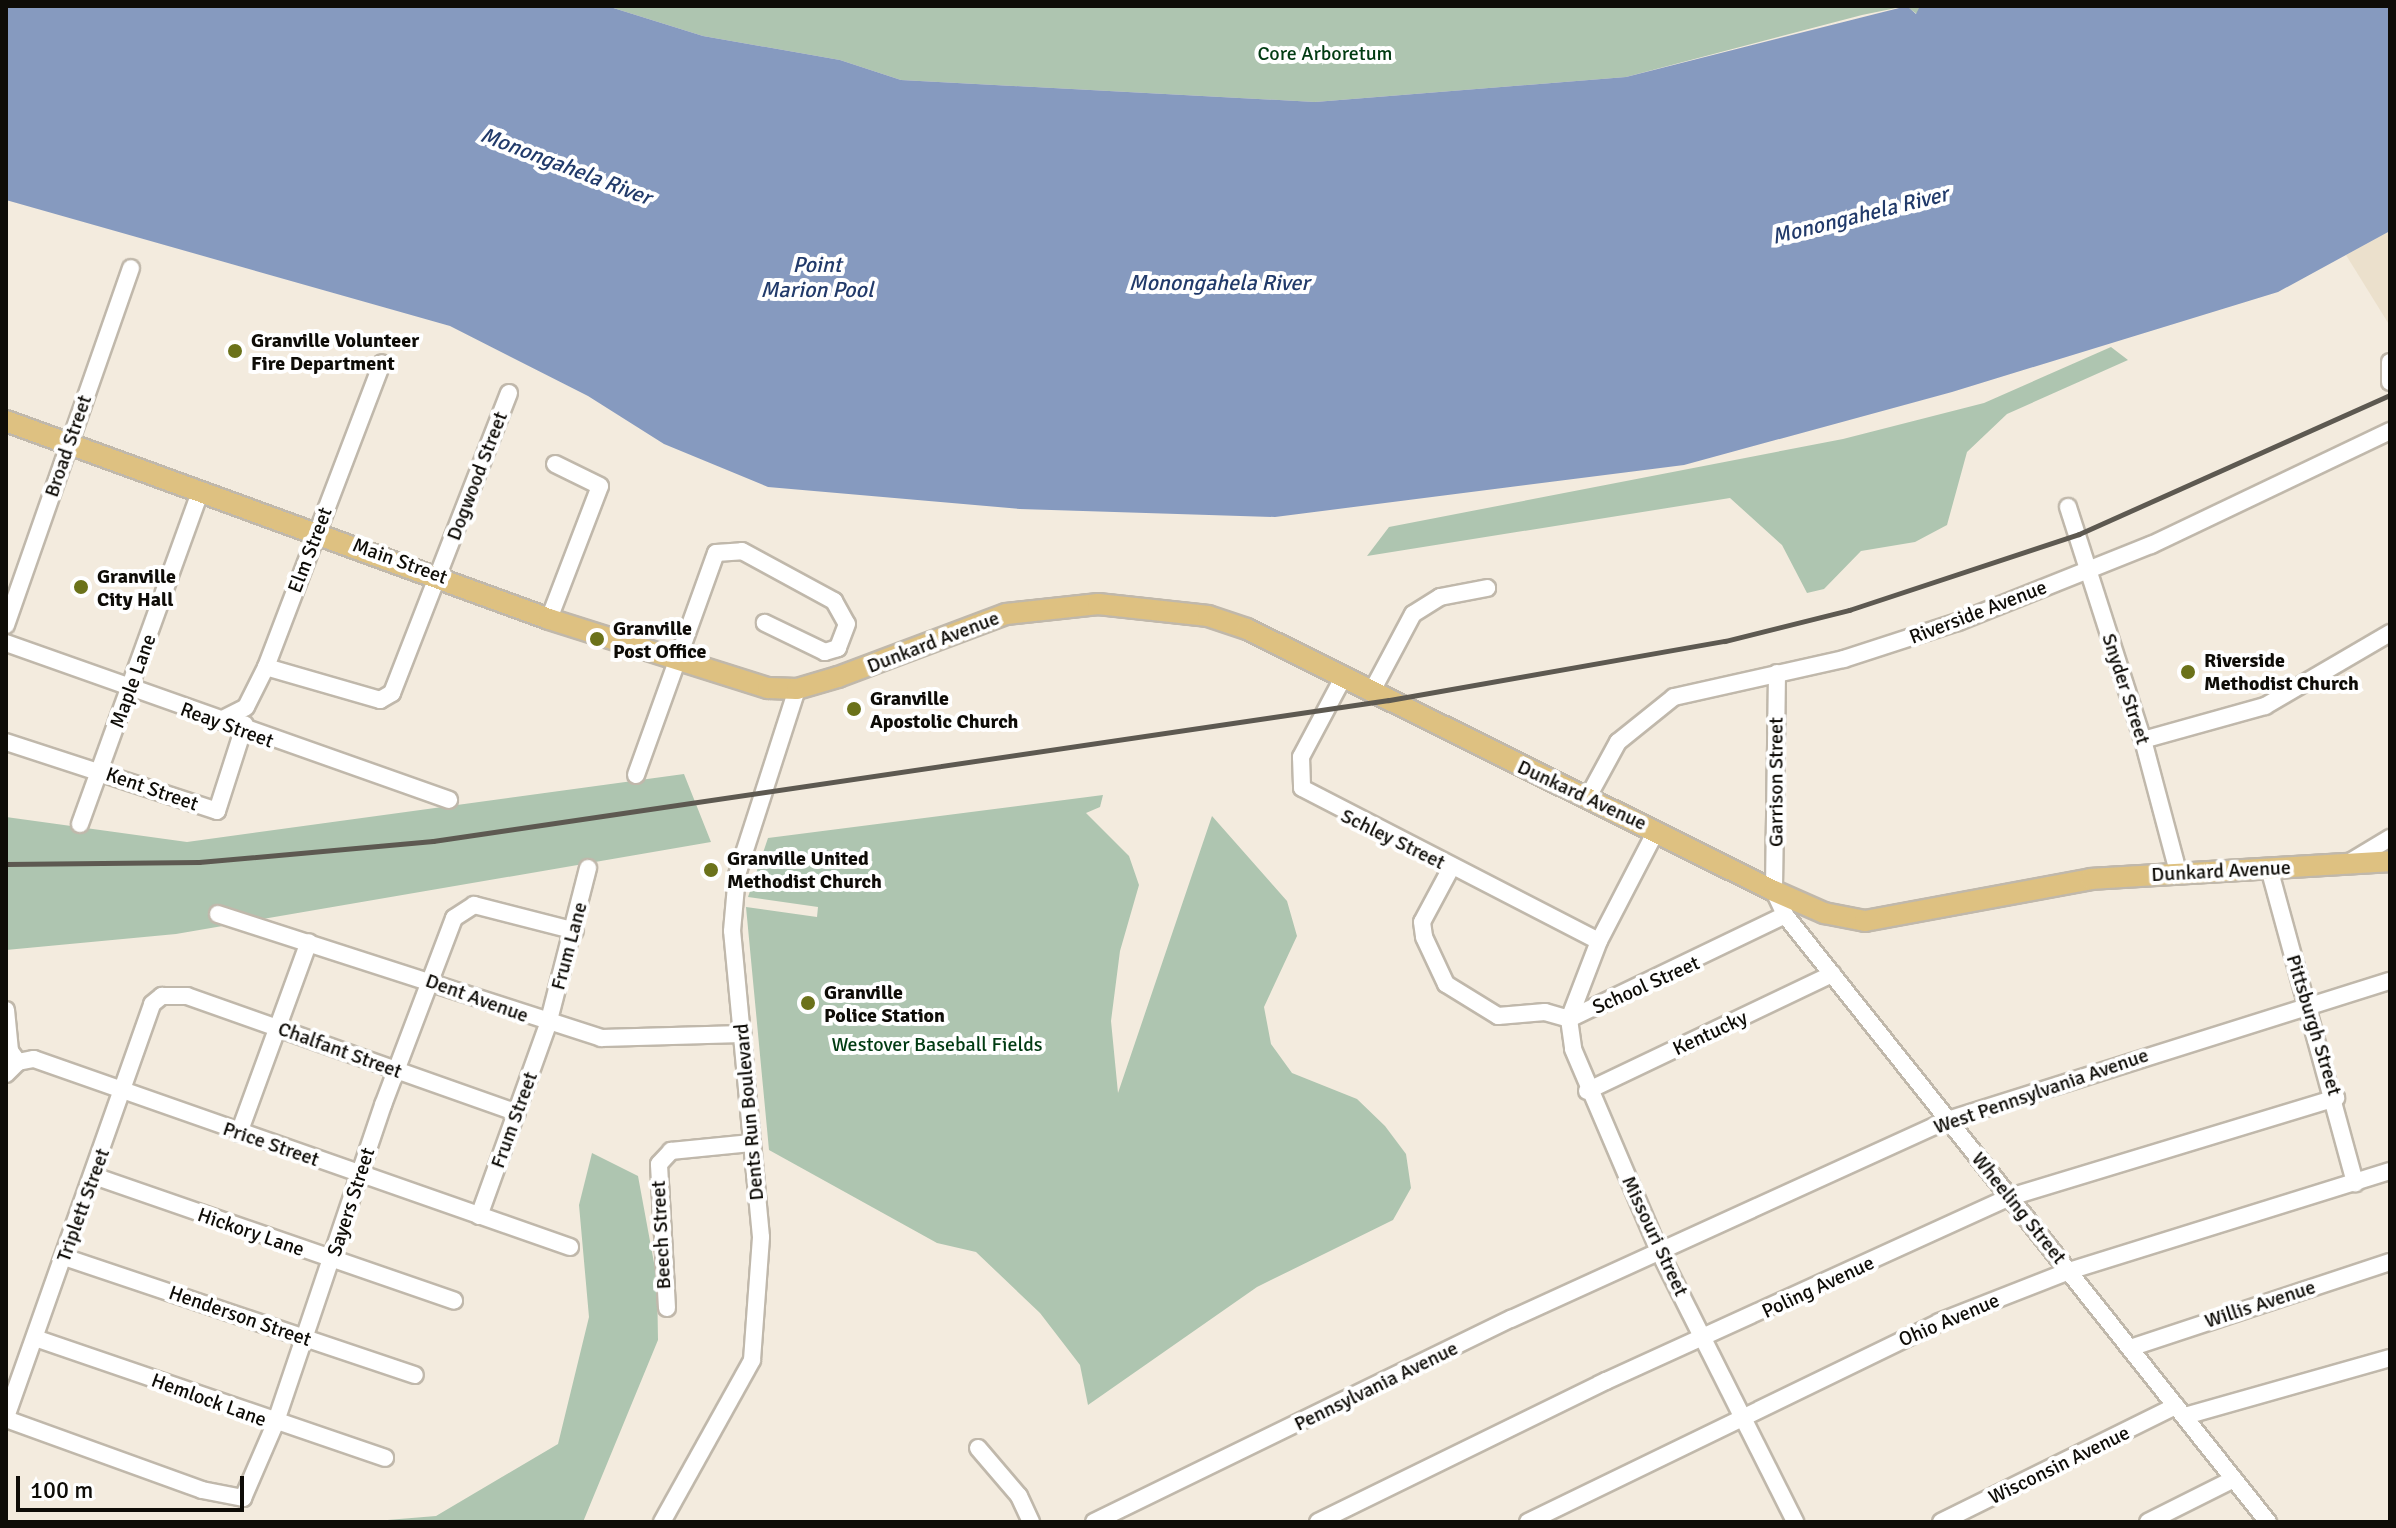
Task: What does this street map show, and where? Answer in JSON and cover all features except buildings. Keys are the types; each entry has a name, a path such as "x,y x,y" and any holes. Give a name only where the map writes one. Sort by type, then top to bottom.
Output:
{"main road":[{"name":"Main Street","path":"6,421 67,446 438,574 549,619 768,688 797,689"},
{"name":"Dunkard Avenue","path":"797,689 850,673 1006,614 1098,604 1208,616 1344,676 1774,891 1824,913 1865,921 2091,879 2390,861"}],"street":[{"name":"Broad Street","path":"6,624 131,268"},
{"path":"2390,362 2390,382"},
{"name":"Elm Street","path":"246,707 266,667 382,363"},
{"name":"Dogwood Street","path":"266,667 380,700 392,693 509,393"},
{"name":"Riverside Avenue","path":"1588,797 1618,742 1646,714 1704,687 1777,673 1907,640 2224,512 2390,431"},
{"path":"549,619 600,486 555,464"},
{"name":"Maple Lane","path":"80,824 200,492"},
{"name":"Snyder Street","path":"2068,507 2143,740 2178,872"},
{"path":"636,775 716,553 742,551 834,601 847,624 838,648 850,673"},
{"path":"1372,691 1413,614 1440,597 1487,588"},
{"path":"765,623 813,649 838,648"},
{"path":"2143,740 2265,706 2390,633"},
{"name":"Reay Street","path":"6,643 244,732 449,800"},
{"name":"Garrison Street","path":"1774,891 1777,673"},
{"name":"Schley Street","path":"1344,676 1301,757 1302,788 1451,868 1599,941"},
{"name":"Dents Run Boulevard","path":"662,1522 752,1360 761,1237 732,931 737,875 797,689"},
{"path":"219,721 246,707"},
{"path":"244,732 246,707"},
{"name":"Kent Street","path":"6,742 101,770 217,811 244,732"},
{"path":"1569,1019 1599,941 1656,831"},
{"path":"2350,863 2390,838"},
{"name":"Frum Lane","path":"548,1024 575,931 588,868"},
{"name":"School Street","path":"1451,868 1422,922 1446,984 1498,1016 1545,1012 1569,1019 1785,915"},
{"name":"Pittsburgh Street","path":"2269,868 2307,1008 2336,1098 2355,1183"},
{"name":"Wheeling Street","path":"1774,891 1785,915 2268,1522"},
{"name":"Sayers Street","path":"6,1418 202,1490 243,1498 275,1424 359,1175 431,980 463,908 474,905 575,931"},
{"name":"Dent Avenue","path":"218,914 431,980 548,1024 601,1038 743,1034"},
{"path":"239,1133 309,942"},
{"name":"Kentucky","path":"1587,1091 1832,974"},
{"name":"West Pennsylvania Avenue","path":"1661,1255 1948,1120 2390,981"},
{"name":"Chalfant Street","path":"162,996 187,996 517,1113"},
{"name":"Triplett Street","path":"6,1418 94,1176 152,1004 162,996"},
{"path":"6,1010 12,1068"},
{"name":"Missouri Street","path":"1569,1019 1587,1091 1661,1255 1745,1414 1795,1522"},
{"name":"Frum Street","path":"479,1216 548,1024"},
{"name":"Price Street","path":"12,1068 34,1059 122,1093 570,1247"},
{"name":"Poling Avenue","path":"1318,1522 1606,1381 1705,1340 2010,1197 2336,1098"},
{"name":"Beech Street","path":"667,1308 659,1164 671,1151 751,1143"},
{"name":"Ohio Avenue","path":"1528,1522 1939,1322 2069,1271 2390,1171"},
{"name":"Hickory Lane","path":"94,1176 454,1301"},
{"name":"Pennsylvania Avenue","path":"1094,1522 1511,1319 1661,1255"},
{"name":"Henderson Street","path":"64,1257 415,1375"},
{"name":"Willis Avenue","path":"2130,1348 2390,1262"},
{"name":"Hemlock Lane","path":"35,1338 275,1424 385,1458"},
{"name":"Wisconsin Avenue","path":"1941,1522 2180,1411 2390,1358"},
{"path":"978,1448 1019,1496 1031,1522"},
{"path":"2148,1522 2234,1479"}],"shaded area":[{"path":"2390,231 2390,326 2346,255"}],"green space":[{"name":"Core Arboretum","path":"607,6 1906,6 1626,77 1315,102 901,80 840,60 703,36"},
{"path":"1906,6 1937,6 1917,14"},
{"path":"2111,347 2128,360 2007,414 1967,452 1947,525 1915,542 1861,551 1824,589 1807,593 1782,545 1730,498 1367,556 1389,527 1843,439 1984,403"},
{"path":"684,774 711,842 176,934 6,950 6,817 187,842"},
{"name":"Westover Baseball Fields","path":"1103,795 1100,807 1086,813 1129,856 1139,885 1120,951 1111,1021 1118,1093 1212,816 1287,901 1297,936 1264,1007 1271,1044 1292,1073 1357,1099 1385,1126 1406,1154 1411,1188 1393,1220 1257,1287 1088,1405 1080,1365 1040,1313 976,1252 937,1243 769,1150 746,907 817,917 818,907 748,897 768,838"},
{"path":"592,1153 638,1176 657,1279 658,1340 583,1522 363,1522 436,1516 558,1444 589,1317 579,1205"}],"water":[{"name":"Point Marion Pool","path":"6,6 607,6 703,36 840,60 901,80 1315,102 1626,77 1907,6 1916,14 1919,8 1937,6 2390,6 2390,231 2278,292 1952,392 1684,465 1275,517 1020,509 768,487 664,444 588,396 450,326 6,200"}],"railway":[{"path":"6,864 199,862 433,841 1389,700 1725,641 1849,610 2079,534 2390,395"}],"place":[{"name":"Granville Volunteer Fire Department","path":"235,351"},
{"name":"Granville City Hall","path":"81,587"},
{"name":"Granville Post Office","path":"597,639"},
{"name":"Riverside Methodist Church","path":"2188,672"},
{"name":"Granville Apostolic Church","path":"854,709"},
{"name":"Granville United Methodist Church","path":"711,870"},
{"name":"Granville Police Station","path":"808,1003"}],"water label":[{"name":"Monongahela River","path":"566,166"},
{"name":"Monongahela River","path":"1860,215"},
{"name":"Monongahela River","path":"1219,283"}]}
